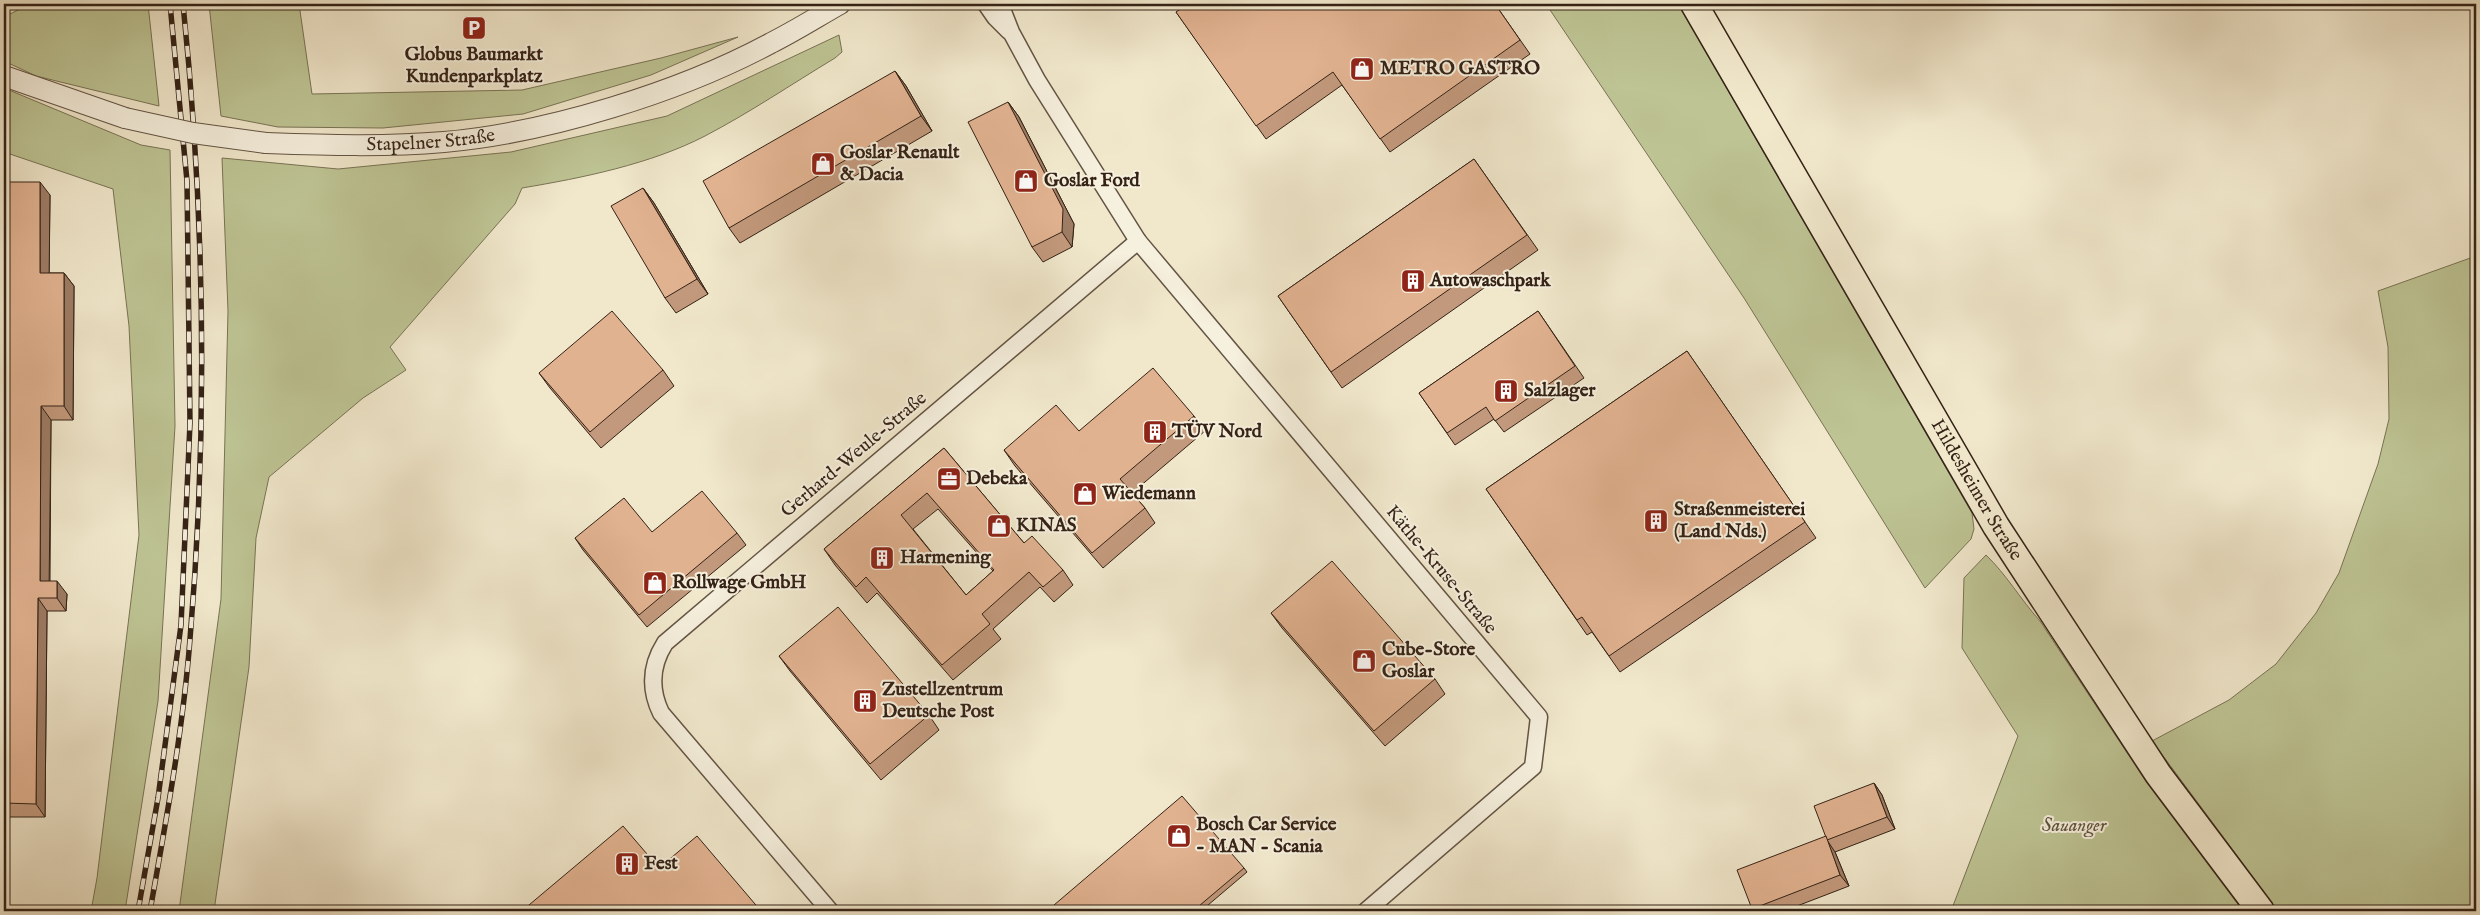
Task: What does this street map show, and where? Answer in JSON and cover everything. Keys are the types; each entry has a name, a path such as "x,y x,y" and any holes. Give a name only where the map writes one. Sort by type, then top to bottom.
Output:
{"main road":[{"name":"Hildesheimer Straße","path":"1694,4 1996,526 2158,774 2261,911"}],"street":[{"name":"Stapelner Straße","path":"4,76 125,118 194,133 266,143 353,146 444,142 532,128 616,105 700,75 770,44 840,4"},
{"path":"986,4 995,17 1011,32"},
{"path":"1000,4 1011,32 1037,80 1138,241"},
{"name":"Gerhard-Weule-Straße","path":"830,911 661,713 655,696 653,677 660,651 673,636 1138,241"},
{"name":"Käthe-Kruse-Straße","path":"1138,241 1539,717 1533,767 1366,911"}],"green space":[{"path":"73,4 148,4 159,106 36,76 4,61 4,17 20,9"},
{"path":"209,4 299,4 312,94 522,90 661,58 738,37 651,75 523,114 383,128 278,127 221,116"},
{"path":"1546,4 1678,4 1972,513 1974,529 1971,539 1925,588 1744,298"},
{"path":"839,35 842,52 835,58 705,136 662,155 616,169 522,188 515,204 390,347 406,370 363,398 269,477 256,538 249,667 214,911 179,911 221,599 228,311 222,158 338,169 511,152 667,116"},
{"path":"4,88 141,145 170,150 175,426 158,701 125,911 91,911 97,878 139,535 129,326 113,189 4,152"},
{"path":"2476,256 2476,911 2278,911 2152,741 2229,700 2276,664 2316,613 2339,573 2378,464 2389,419 2388,347 2378,291"},
{"name":"Sauanger","path":"1986,555 2040,621 2147,783 2243,911 1951,911 2018,736 1962,648 1964,578"}],"building":[{"name":"METRO GASTRO","path":"1188,4 1495,4 1520,40 1380,139 1333,72 1256,126 1176,12"},
{"name":"Goslar Renault & Dacia","path":"895,71 921,116 729,228 703,181"},
{"name":"Goslar Ford","path":"1008,102 1063,209 1062,232 1032,247 968,122"},
{"name":"Autowaschpark","path":"1474,159 1527,235 1331,372 1278,296"},
{"path":"4,182 40,182 40,273 64,273 64,406 41,406 40,581 57,581 57,598 38,598 36,804 4,803"},
{"path":"643,188 697,279 665,298 611,206"},
{"path":"612,311 663,370 590,432 539,373"},
{"name":"Salzlager","path":"1538,311 1575,366 1495,421 1486,407 1447,433 1419,393"},
{"name":"Straßenmeisterei (Land Nds.)","path":"1687,351 1805,522 1609,656 1582,617 1577,620 1486,489"},
{"path":"1153,368 1194,416 1120,479 1145,508 1092,553 1004,450 1056,405 1079,431"},
{"path":"944,448 1024,543 1032,536 1063,570 1043,587 1029,572 982,614 990,624 942,665 866,577 856,587 824,549","holes":["927,493 994,570 966,595 901,515"]},
{"name":"Rollwage GmbH","path":"702,491 737,533 639,615 575,538 624,498 652,532"},
{"name":"Cube-Store Goslar","path":"1332,561 1435,679 1374,731 1271,613"},
{"name":"Zustellzentrum Deutsche Post","path":"838,607 929,715 870,764 779,656"},
{"path":"1874,783 1887,817 1827,840 1814,806"},
{"name":"Bosch Car Service - MAN - Scania","path":"1182,796 1244,868 1193,911 1047,911"},
{"name":"Fest","path":"623,826 659,868 697,836 761,911 523,910"},
{"path":"1826,836 1840,875 1752,909 1737,870"}],"railway":[{"path":"138,911 158,798 181,625 190,423 187,181 170,4"},
{"path":"150,911 173,775 187,673 200,480 202,322 200,242 196,163 183,4"}],"place":[{"name":"Globus Baumarkt Kundenparkplatz","path":"474,28"},
{"name":"METRO GASTRO","path":"1362,69"},
{"name":"Goslar Renault & Dacia","path":"823,164"},
{"name":"Goslar Ford","path":"1026,181"},
{"name":"Autowaschpark","path":"1413,281"},
{"name":"Salzlager","path":"1506,391"},
{"name":"TÜV Nord","path":"1155,432"},
{"name":"Debeka","path":"949,479"},
{"name":"Wiedemann","path":"1085,494"},
{"name":"Straßenmeisterei (Land Nds.)","path":"1656,521"},
{"name":"KINAS","path":"999,526"},
{"name":"Harmening","path":"882,558"},
{"name":"Rollwage GmbH","path":"655,583"},
{"name":"Cube-Store Goslar","path":"1364,661"},
{"name":"Zustellzentrum Deutsche Post","path":"865,701"},
{"name":"Bosch Car Service - MAN - Scania","path":"1179,836"},
{"name":"Fest","path":"627,864"}]}
